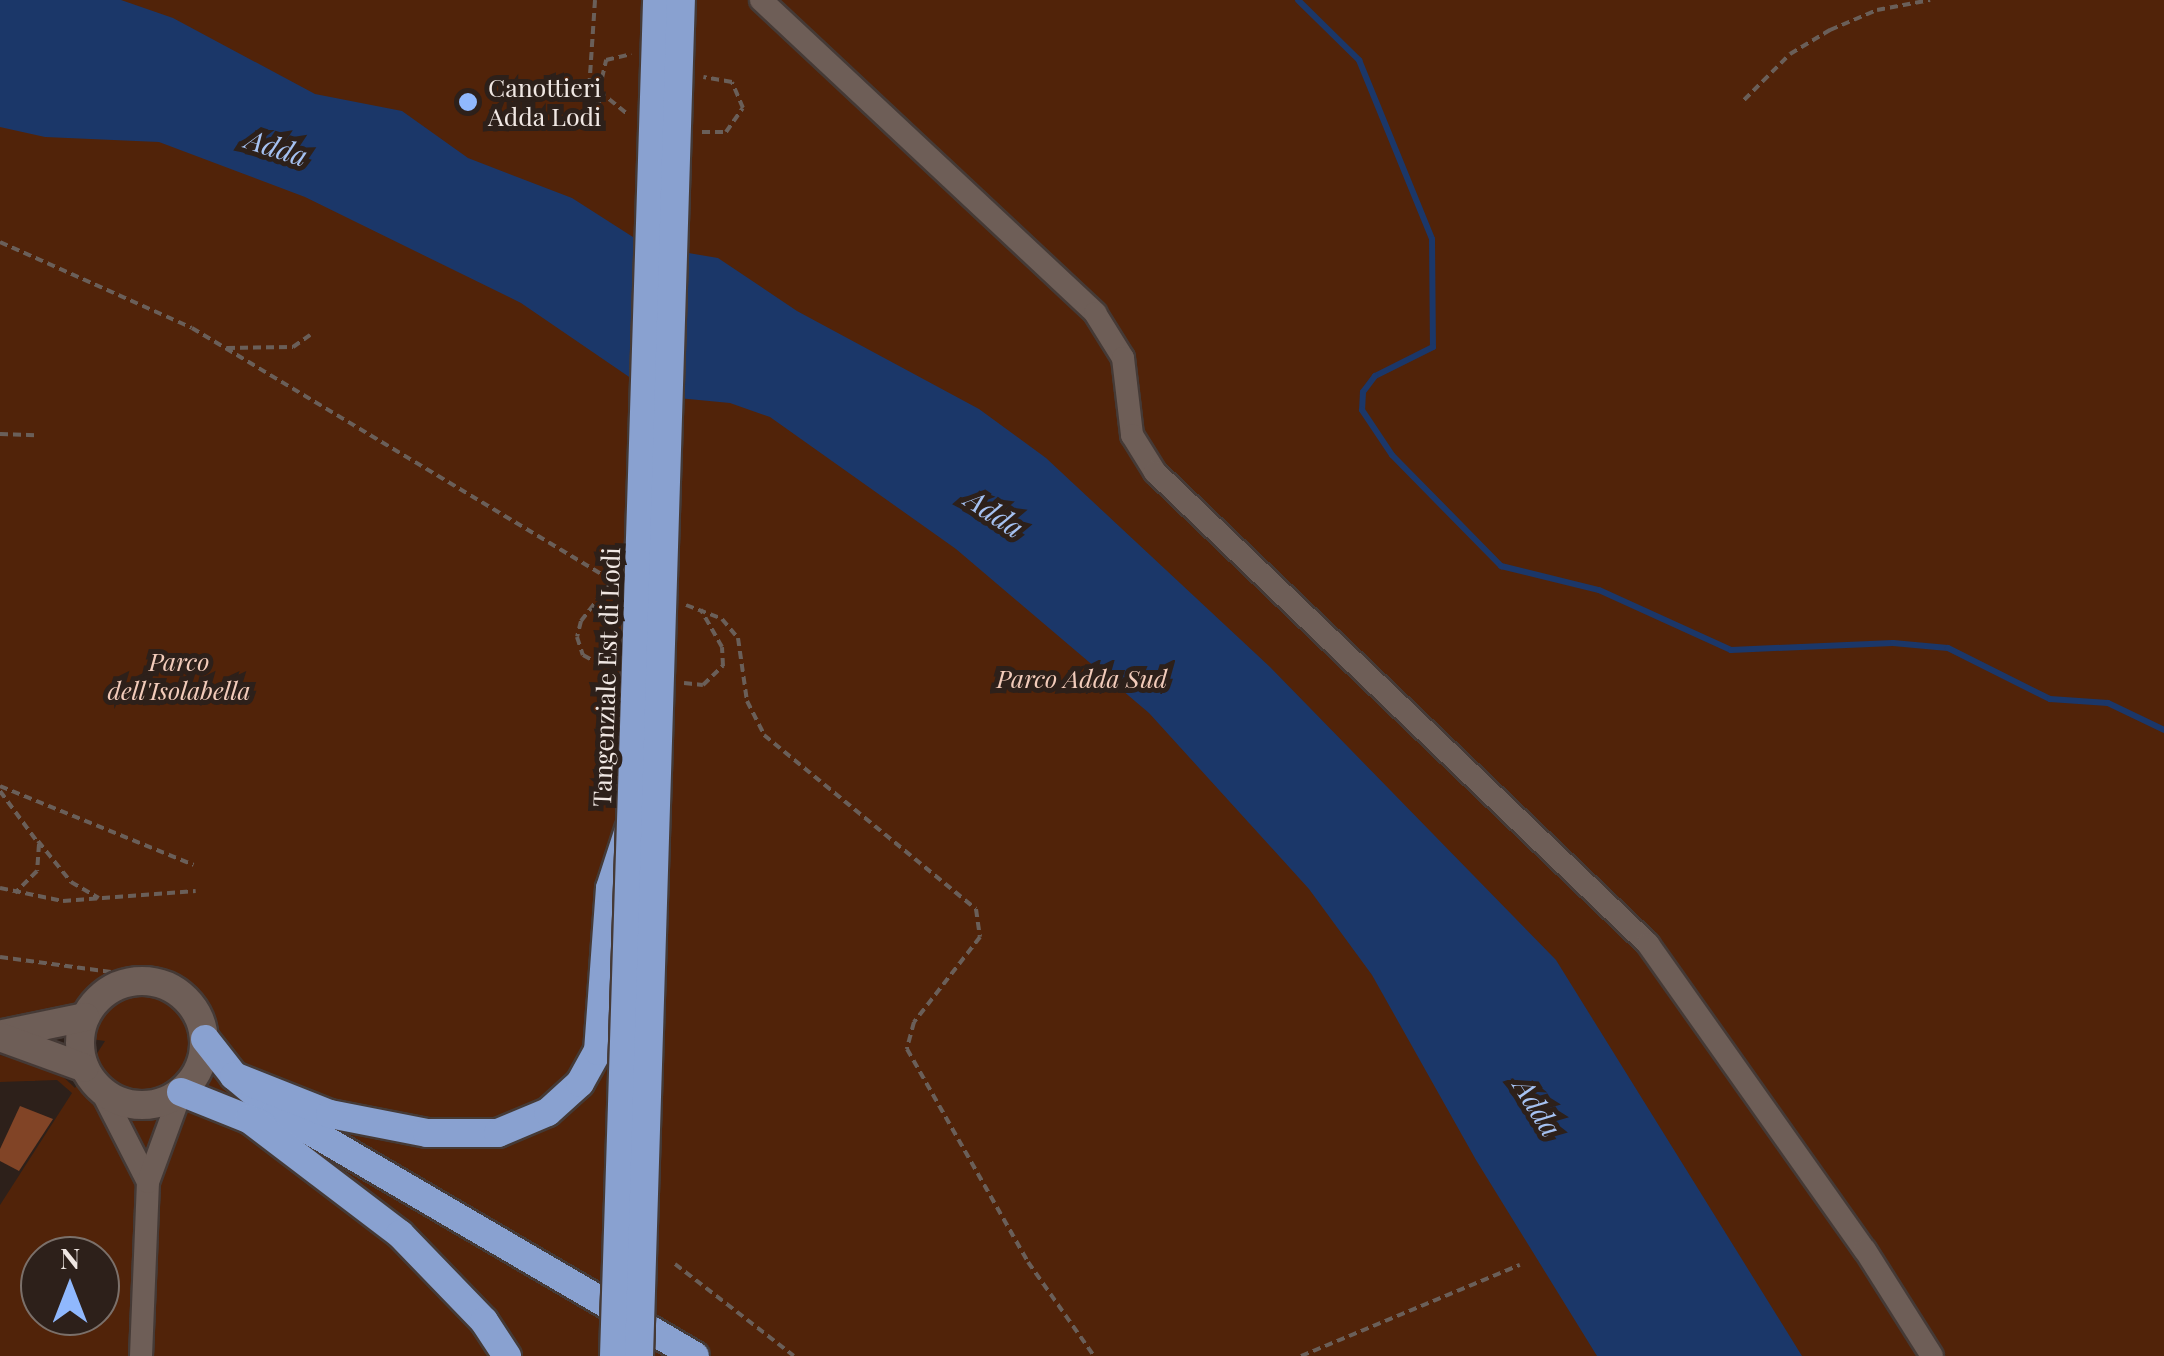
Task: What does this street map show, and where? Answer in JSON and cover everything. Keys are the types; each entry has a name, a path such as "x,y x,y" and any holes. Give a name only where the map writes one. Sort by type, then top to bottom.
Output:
{"highway":[{"name":"Tangenziale Est di Lodi","path":"614,1356 657,0"},
{"path":"640,1356 680,0"},
{"path":"234,1076 330,1114 464,1136 528,1124 566,1097 590,1069 606,1008 610,888 631,822"},
{"path":"205,1039 234,1076 401,1189 695,1356"},
{"path":"181,1092 248,1118 401,1189"},
{"path":"248,1118 400,1234 484,1321 507,1356"}],"street":[{"path":"760,0 1095,313 1123,358 1132,435 1155,472 1648,944 1865,1250 1932,1356"},
{"path":"0,1036 85,1017 97,1000 134,981 154,982 182,995 200,1019 205,1039 203,1059 181,1092 148,1182 141,1356"},
{"path":"85,1017 93,1079 148,1182"},
{"path":"0,1036 141,1106 181,1092"}],"path":[{"path":"595,0 589,91 593,101 605,101"},
{"path":"1744,100 1790,54 1830,30 1876,10 1930,0"},
{"path":"696,82 713,75 732,82 743,100 738,121"},
{"path":"0,242 222,348 615,582 632,588"},
{"path":"222,348 293,347 310,335"},
{"path":"0,434 36,435"},
{"path":"582,621 602,587 615,582"},
{"path":"684,605 722,619 738,638 752,716 772,742 976,910 980,937 914,1022 907,1048 1028,1262 1094,1356"},
{"path":"676,674 689,686 714,680 723,666 722,647 702,610"},
{"path":"0,788 71,882 102,900"},
{"path":"0,788 194,864"},
{"path":"16,893 36,871 36,837"},
{"path":"0,888 16,893 102,900 196,891"},
{"path":"0,957 111,972 134,981"},
{"path":"675,1264 794,1356"},
{"path":"1301,1356 1520,1265"}],"green space":[{"name":"Parco Adda Sud","path":"0,0 2164,0 2164,1356 0,1356 0,1205 72,1093 57,1080 0,1082 0,1055 58,1072 75,1088 105,1041 0,1026"}],"water":[{"name":"Adda","path":"0,0 121,0 173,18 315,94 402,111 468,158 572,198 647,246 718,258 797,311 979,409 1046,458 1270,667 1556,960 1802,1356 1597,1356 1476,1160 1372,975 1309,889 1149,713 956,549 770,417 730,403 657,396 521,303 305,197 159,142 45,137 0,127"}],"building":[{"path":"20,1106 53,1119 19,1171 0,1161 0,1149"}],"waterway":[{"path":"1298,0 1359,60 1432,239 1433,347 1375,376 1363,392 1362,410 1392,455 1501,566 1599,590 1731,650 1893,643 1948,648 2050,699 2108,703 2164,730"}],"place":[{"name":"Canottieri Adda Lodi","path":"468,102"}],"park label":[{"name":"Parco dell'Isolabella","path":"179,676"}]}
